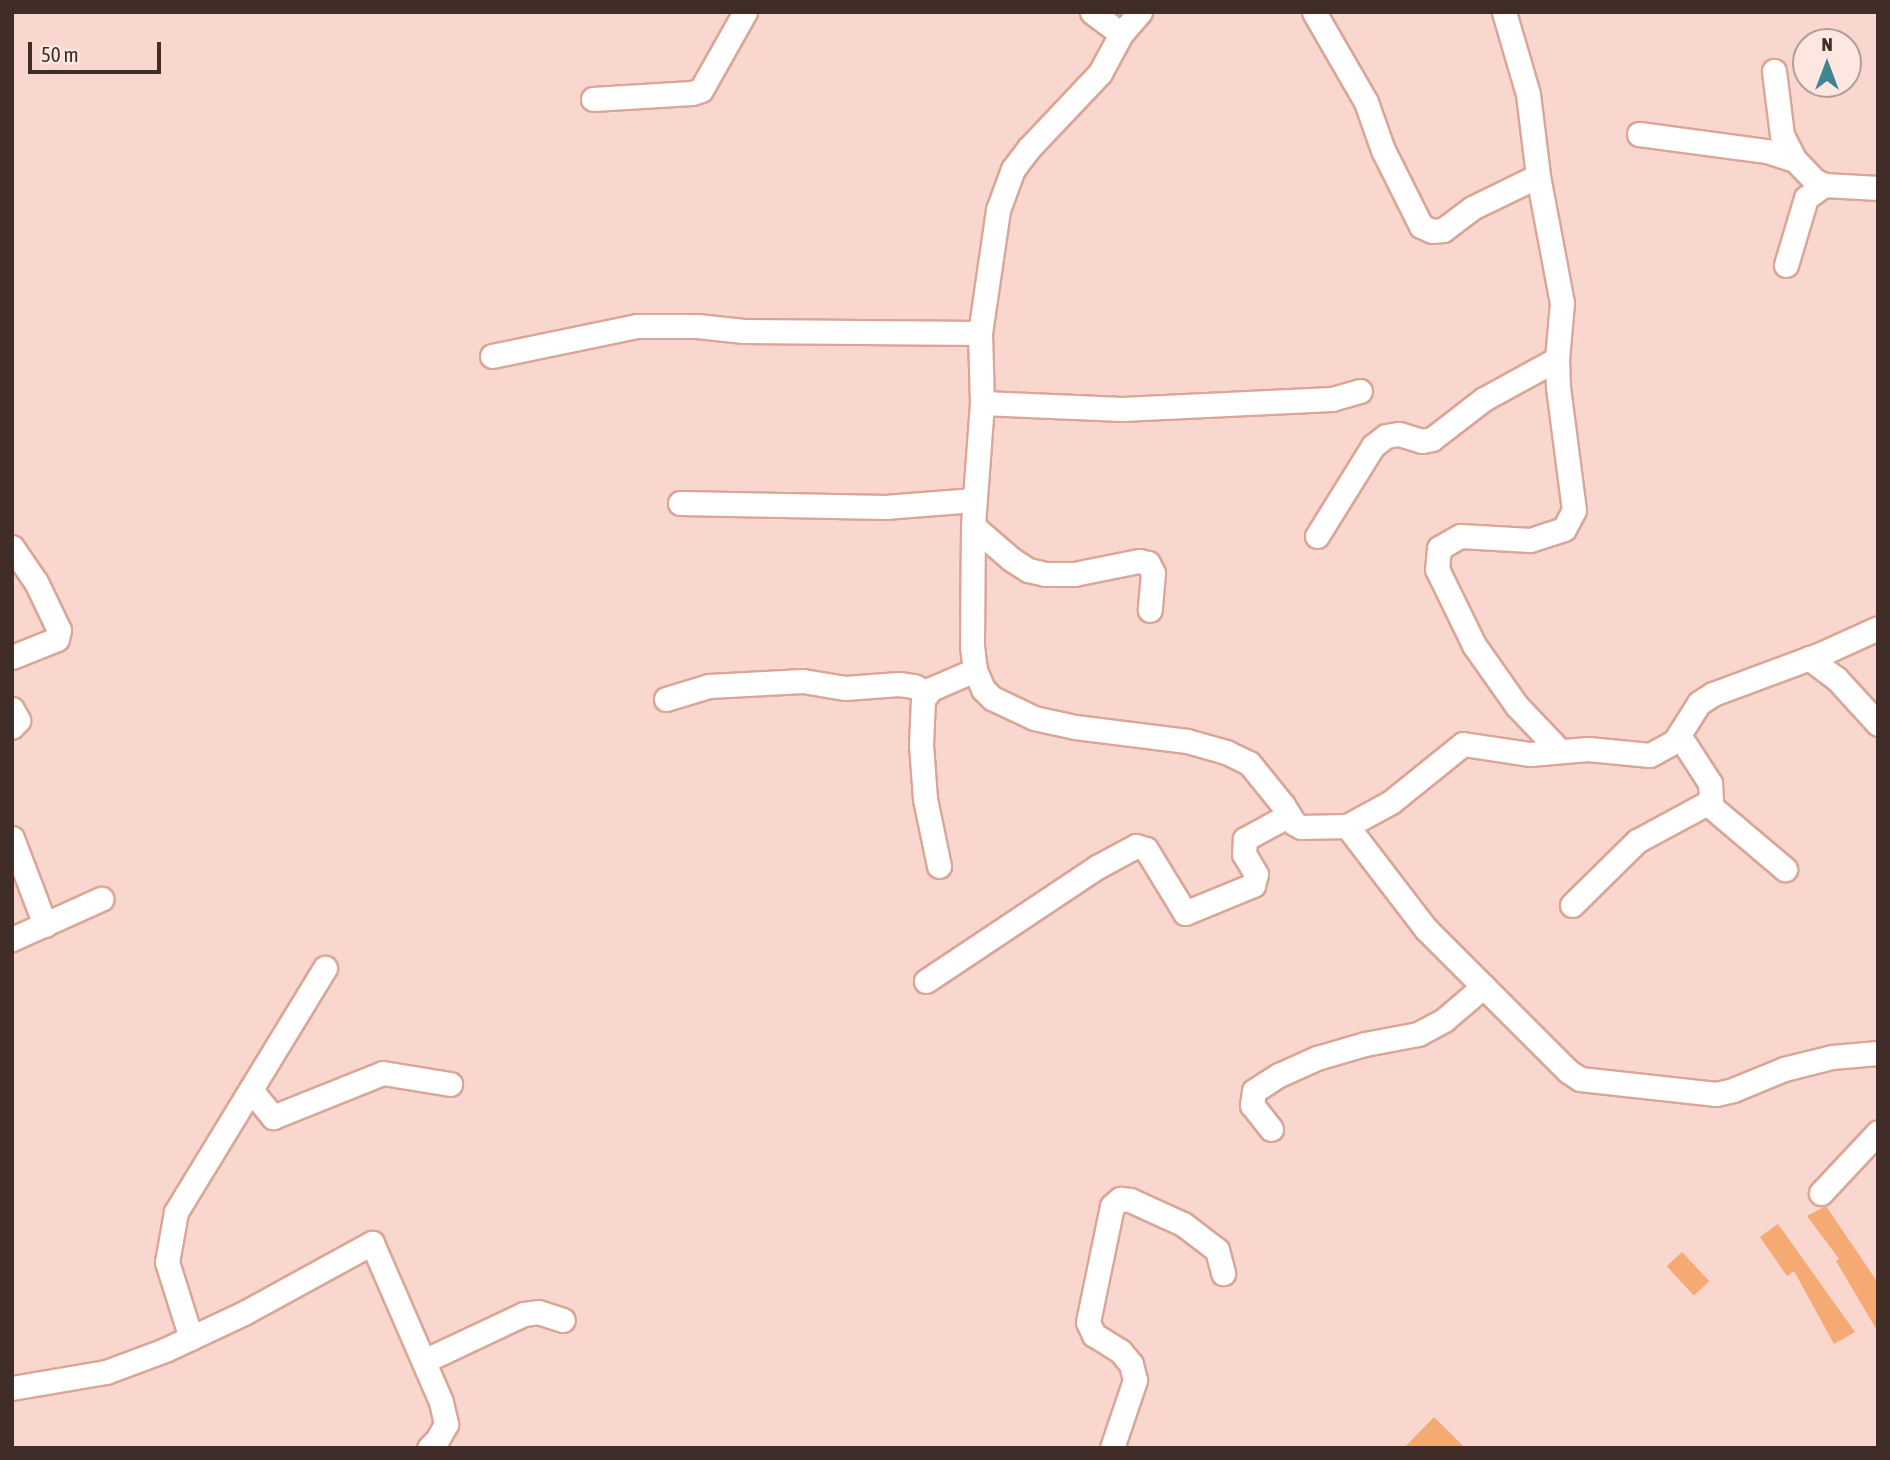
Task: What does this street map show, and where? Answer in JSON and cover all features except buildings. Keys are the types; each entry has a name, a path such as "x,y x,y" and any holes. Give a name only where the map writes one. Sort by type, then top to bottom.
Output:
{"street":[{"path":"593,99 701,90 745,12"},
{"path":"1092,12 1121,34"},
{"path":"1140,12 1121,34 1100,73 1029,148 1013,169 998,210 980,333 982,403 973,526 972,646 975,670 983,689 992,698 1034,718 1075,727 1187,741 1249,763 1294,823 1309,830 1347,826 1391,802 1463,744 1530,754 1559,750 1650,755 1666,747 1679,735 1699,703 1713,694 1809,658 1878,628"},
{"path":"1314,12 1366,102 1382,150 1421,226 1432,231 1443,230 1472,208 1538,176"},
{"path":"1504,12 1528,94 1538,176 1562,303 1557,359 1574,510 1564,529 1530,540 1460,536 1439,548 1437,569 1474,645 1517,706 1559,750"},
{"path":"1774,71 1782,135 1795,160 1814,180 1824,185 1878,188"},
{"path":"1639,134 1768,151 1795,160"},
{"path":"1786,265 1806,198 1824,185"},
{"path":"492,356 637,326 697,326 744,331 980,333"},
{"path":"1317,536 1373,446 1386,436 1399,434 1422,441 1432,439 1484,398 1557,359"},
{"path":"982,403 1060,409 1122,409 1332,399 1360,391"},
{"path":"680,503 885,507 974,500"},
{"path":"973,526 1011,559 1028,570 1045,574 1074,574 1139,561 1148,563 1153,573 1150,610"},
{"path":"12,657 46,646 59,635 36,582 13,549"},
{"path":"1809,658 1836,678 1878,724"},
{"path":"939,866 925,799 921,745 922,706 926,693 975,670"},
{"path":"666,699 709,686 803,681 845,688 899,684 914,686 926,693"},
{"path":"12,709 18,723 12,727"},
{"path":"1572,905 1637,841 1708,804 1712,796 1710,783 1679,735"},
{"path":"1708,804 1785,869"},
{"path":"926,981 1097,867 1136,846 1146,849 1185,913 1253,885 1256,873 1244,854 1245,839 1289,815"},
{"path":"1347,826 1426,929 1568,1071 1580,1079 1716,1094 1820,1060 1878,1053"},
{"path":"12,838 45,925"},
{"path":"12,939 101,899"},
{"path":"191,1338 167,1262 176,1212 325,968"},
{"path":"1271,1129 1252,1105 1254,1091 1279,1075 1317,1058 1365,1044 1418,1034 1444,1020 1484,986"},
{"path":"251,1090 273,1116 383,1073 450,1084"},
{"path":"1821,1193 1878,1132"},
{"path":"1112,1448 1135,1380 1131,1364 1120,1351 1094,1335 1088,1322 1112,1206 1120,1199 1130,1200 1183,1224 1217,1250 1223,1273"},
{"path":"12,1388 106,1372 191,1338 244,1313 372,1243 441,1402 446,1424 429,1448"},
{"path":"424,1361 524,1314 537,1312 563,1320"}]}
